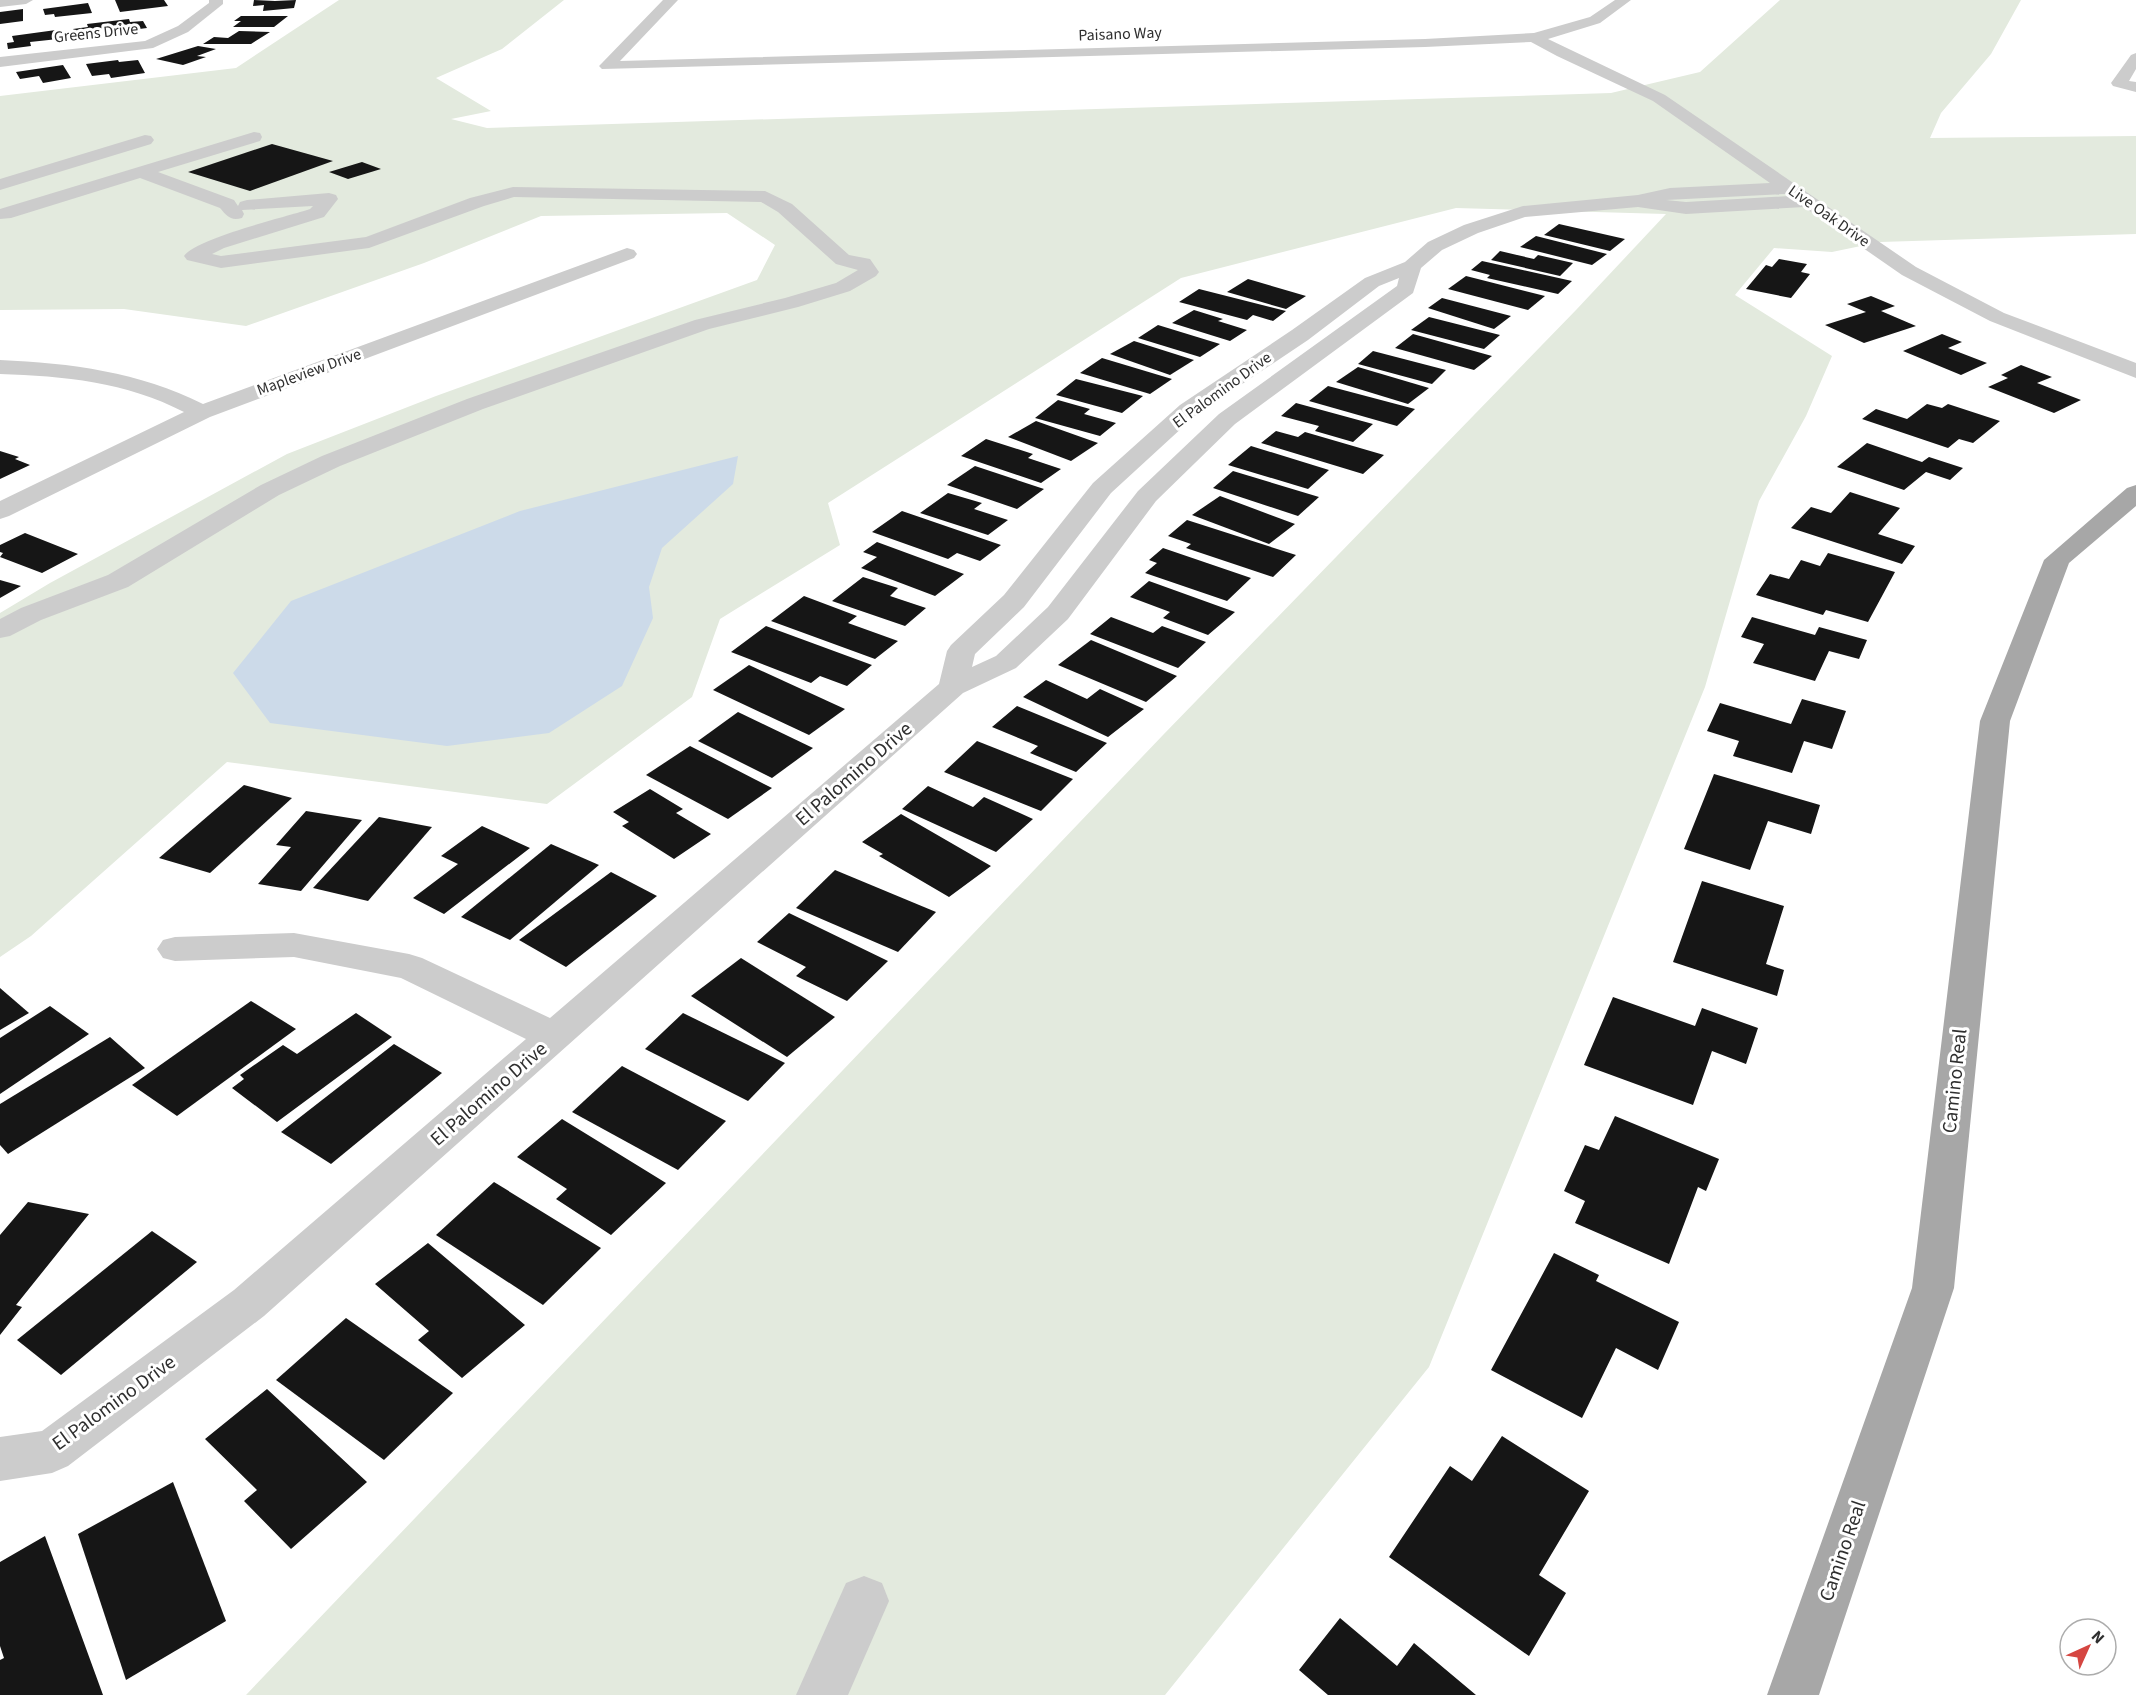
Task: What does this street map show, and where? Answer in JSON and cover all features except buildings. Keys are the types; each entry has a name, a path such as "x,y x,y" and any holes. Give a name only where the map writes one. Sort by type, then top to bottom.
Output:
{"main road":[{"name":"Camino Real","path":"1793,1695 1933,1288 1995,721 2057,560 2136,493"}],"street":[{"path":"0,3 26,0"},
{"name":"Greens Drive","path":"0,62 148,45 183,29 216,4 216,0"},
{"name":"Paisano Way","path":"671,0 608,66 1413,44 1534,37 1595,20 1624,0"},
{"name":"Live Oak Drive","path":"1534,37 1562,54 1659,98 1909,271 1997,317 2136,371"},
{"path":"2136,58 2119,83 2136,87"},
{"path":"4,214 254,137"},
{"path":"0,185 145,140"},
{"path":"0,630 31,614 117,581 182,545 270,490 331,461 475,404 702,324 791,303 843,287 869,272 863,263 843,260 785,208 765,197 513,192 477,202 369,242 221,262 194,256 217,244 317,213 329,199 241,210 141,172"},
{"name":"El Palomino Drive","path":"953,687 961,651 1014,601 1102,488 1188,410 1300,335 1372,282 1412,266 1435,246 1471,229 1523,212 1638,201 1670,193 1788,188"},
{"path":"1690,192 1706,207"},
{"name":"El Palomino Drive","path":"1638,201 1686,208 1807,201"},
{"name":"Mapleview Drive","path":"0,511 202,412 627,254"},
{"name":"El Palomino Drive","path":"0,1459 52,1451 249,1303 953,687 1006,662 1058,612 1147,496 1227,419 1406,289 1412,266"},
{"path":"0,367 72,371 122,381 162,393 202,412"},
{"path":"175,949 294,945 410,967 555,1037"},
{"path":"822,1695 864,1601"}],"shaded area":[{"path":"339,0 564,0 502,49 436,78 491,111 451,119 487,128 1611,93 1700,72 1780,0 2021,0 1991,54 1941,113 1930,138 2136,136 2136,234 1880,242 1832,252 1774,248 1735,295 1832,356 1806,416 1759,501 1705,687 1429,1367 1165,1695 246,1695 1163,735 1576,310 1666,214 1456,208 1181,278 828,503 840,545 720,619 692,697 547,804 227,762 31,936 0,957 0,613 50,583 287,454 436,396 757,280 775,245 727,213 541,216 424,263 246,326 124,309 0,310 0,96 236,68"}],"water":[{"path":"738,456 733,484 662,548 649,587 653,618 622,686 549,733 447,746 270,723 233,673 291,601 520,511"}]}
